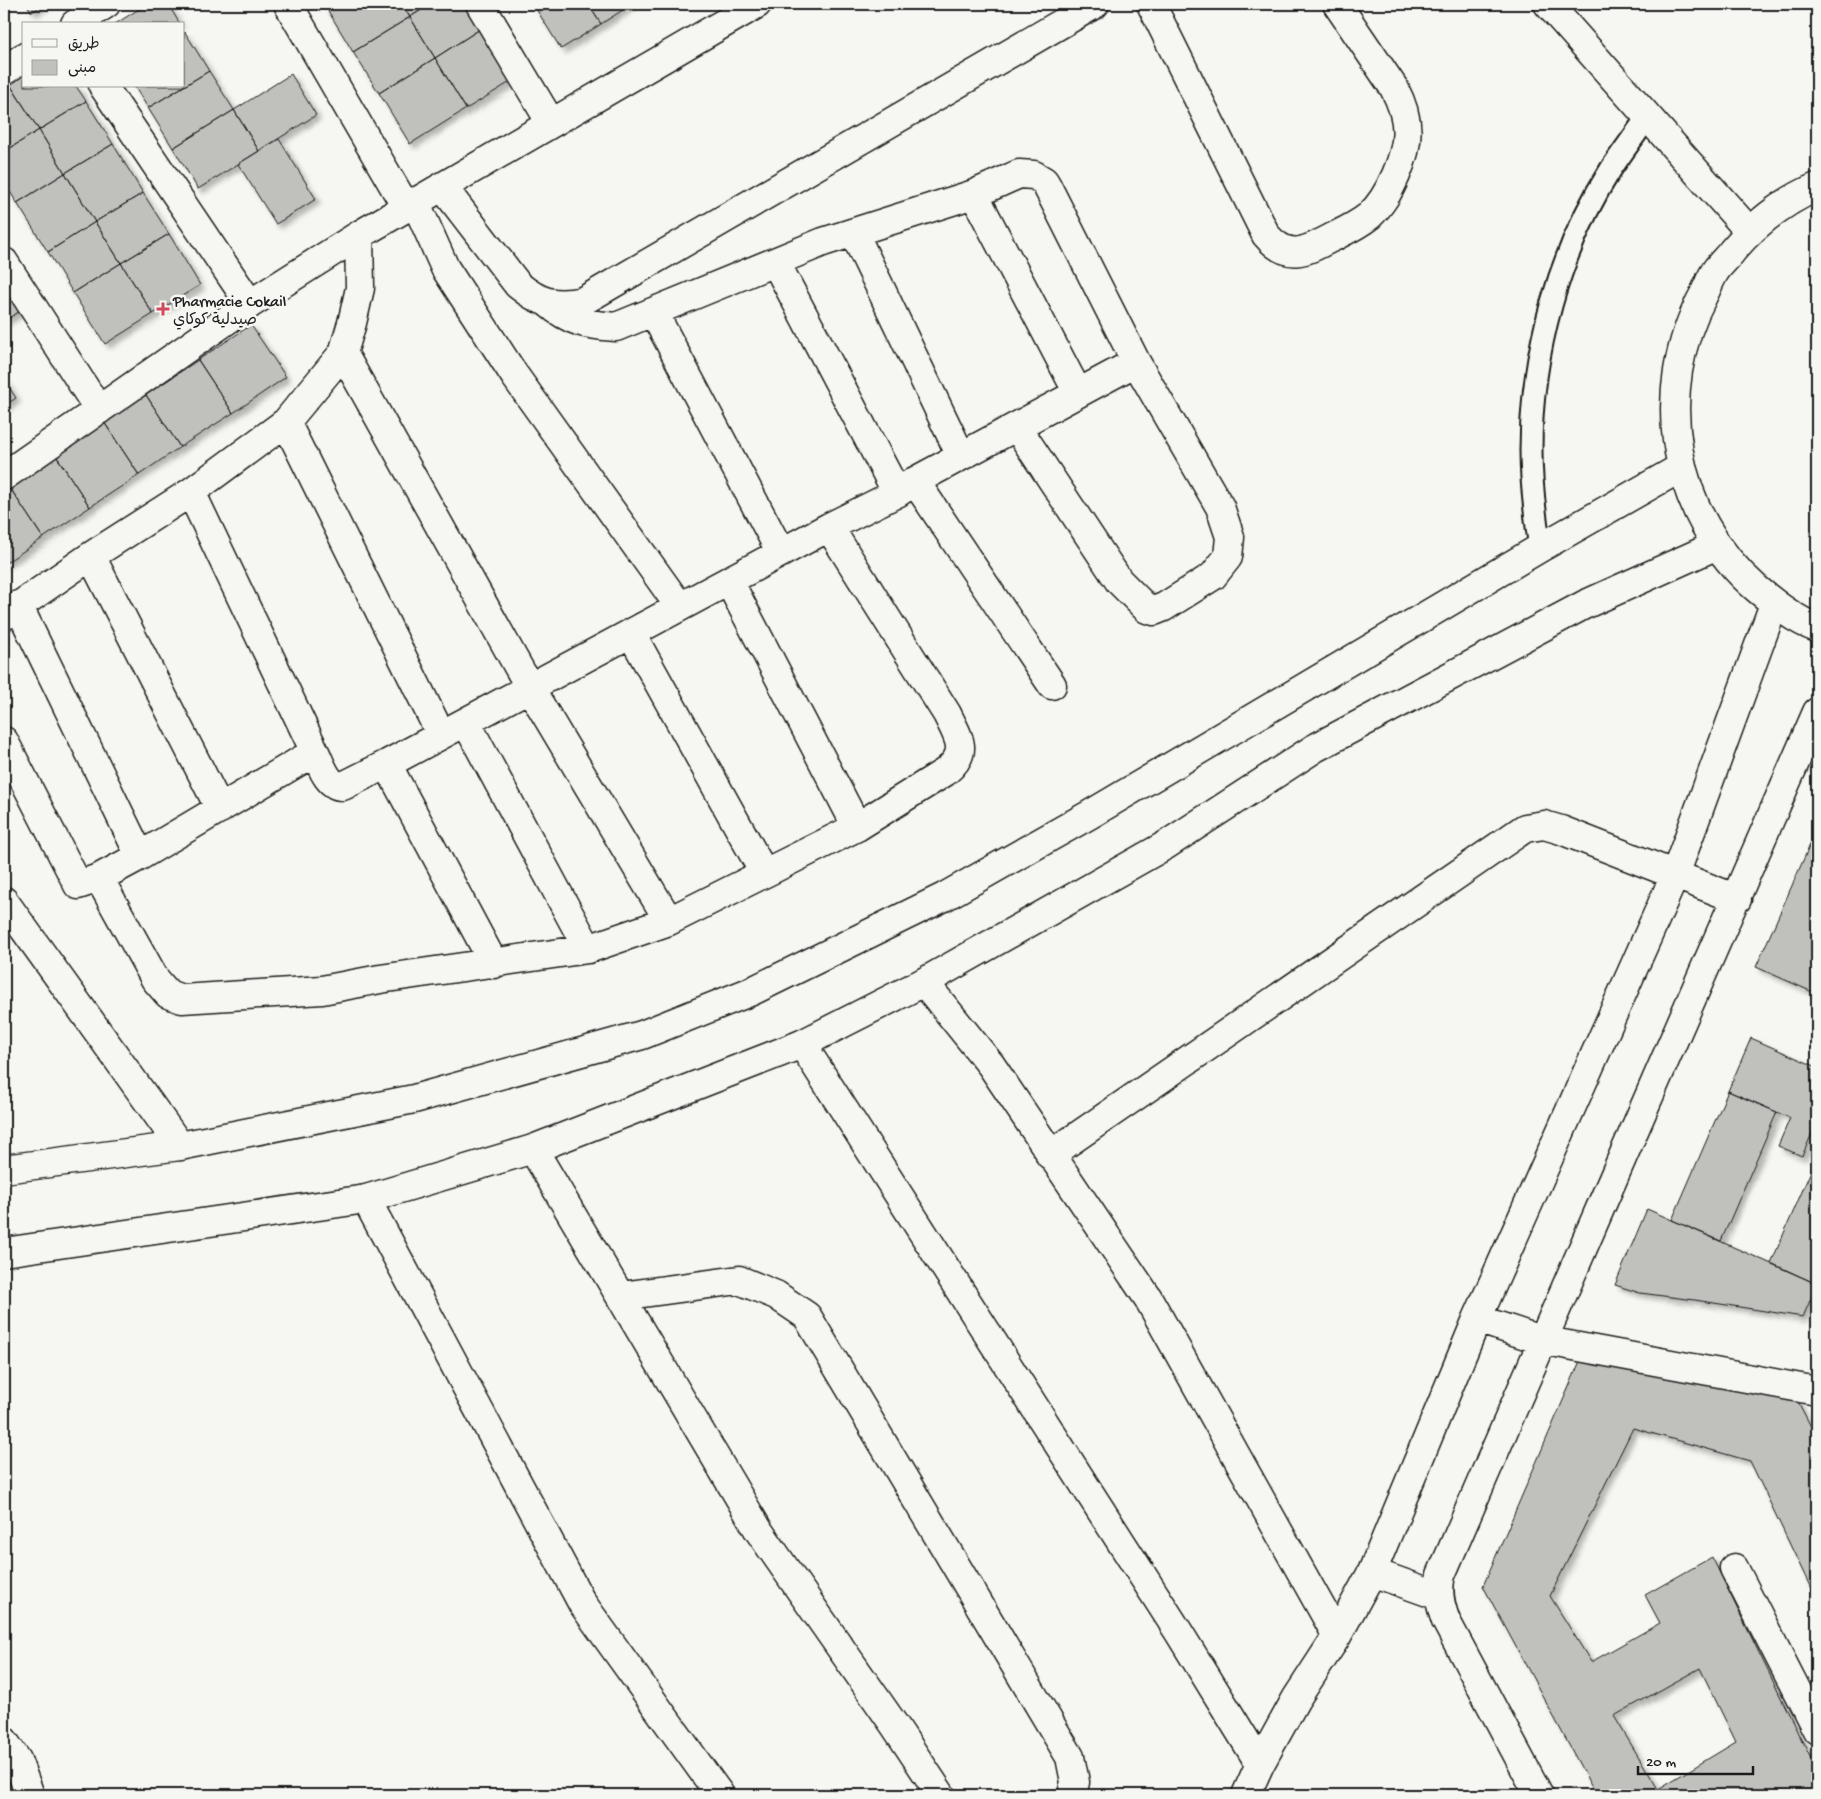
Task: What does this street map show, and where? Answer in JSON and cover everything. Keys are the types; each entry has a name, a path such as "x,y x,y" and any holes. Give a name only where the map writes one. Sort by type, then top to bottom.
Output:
{"street":[{"path":"78,22 106,4"},
{"path":"288,4 411,204 445,268 515,376 680,607"},
{"path":"480,4 551,123"},
{"path":"548,303 566,305 584,301 599,293 1095,4"},
{"path":"1151,4 1266,235 1274,245 1284,251 1293,252 1310,248 1357,225 1368,216 1378,207 1389,192 1406,151 1407,119 1402,103 1394,88 1337,4"},
{"path":"1548,4 1750,231"},
{"path":"4,476 250,304 359,235 551,123 740,8"},
{"path":"4,71 22,58"},
{"path":"104,88 250,304"},
{"path":"442,186 518,285 532,296 548,303 561,314 576,322 616,328 823,242 854,234 974,194 1019,174 1030,174 1044,181 1136,362 1220,507 1230,537 1228,556 1213,576 1164,607 1154,611 1147,609 1119,581 1017,426"},
{"path":"1817,187 1778,209 1750,231 1716,270 1692,316 1680,357 1674,416 1682,467 1696,507 1717,545 1743,577 1774,604 1817,628"},
{"path":"974,194 1078,394"},
{"path":"854,234 961,456"},
{"path":"140,856 11,610 91,556 192,492 286,422 343,353 360,288 359,235"},
{"path":"4,262 99,410"},
{"path":"776,263 906,487 1052,685"},
{"path":"654,313 781,553"},
{"path":"343,353 530,688 669,921"},
{"path":"192,492 315,752 330,781 338,786 349,784 441,736 1136,362"},
{"path":"286,422 441,736"},
{"path":"4,1169 180,1146 414,1099 642,1036 752,991 944,897 1090,815 1540,548 1682,467"},
{"path":"99,878 155,979 168,994 176,998 322,990 380,979 494,964 588,949 669,921 857,826 956,764 960,747 959,739 947,714 829,527"},
{"path":"4,1252 366,1199 533,1149 802,1044 924,982 1166,844 1315,748 1584,605 1717,545"},
{"path":"91,556 220,809"},
{"path":"728,581 857,826"},
{"path":"1246,1795 1260,1764 1296,1699 1337,1636 1372,1572 1477,1319 1675,875 1774,604"},
{"path":"631,634 764,873"},
{"path":"1539,1795 1446,1621 1438,1596 1440,1575 1541,1340 1737,899 1817,712"},
{"path":"466,722 588,949"},
{"path":"4,741 78,885 99,878 140,856 315,752"},
{"path":"387,764 494,964"},
{"path":"1050,1155 1525,828 1544,825 1561,830 1737,899"},
{"path":"4,901 180,1146"},
{"path":"924,982 991,1065 1148,1298 1337,1636"},
{"path":"802,1044 1172,1622 1260,1764"},
{"path":"533,1149 759,1531 941,1795"},
{"path":"366,1199 582,1603 720,1795"},
{"path":"621,1296 739,1280 776,1295 807,1316 1070,1756 1076,1782 1072,1795"},
{"path":"1477,1319 1541,1340 1817,1391"},
{"path":"1734,1568 1817,1730"},
{"path":"1372,1572 1438,1596"},
{"path":"4,1740 18,1760 30,1795"}],"lane":[{"path":"1540,548 1533,499 1531,450 1540,352 1556,289 1580,228 1611,170 1648,116"}],"building":[{"path":"26,4 45,4 32,12"},
{"path":"147,4 168,4 179,22 118,22"},
{"path":"324,4 401,4 410,17 353,52"},
{"path":"401,4 431,4 410,17"},
{"path":"431,4 475,4 488,24 435,58 410,17"},
{"path":"533,4 588,4 601,24 561,49"},
{"path":"588,4 632,4 601,24"},
{"path":"410,17 435,58 379,93 353,52"},
{"path":"488,24 520,76 466,109 435,58"},
{"path":"185,32 209,71 185,85"},
{"path":"435,58 466,109 410,144 379,93"},
{"path":"209,71 234,110 173,148 148,108 181,88 185,88 185,86"},
{"path":"22,74 22,88 77,88 86,101 39,130 9,83"},
{"path":"291,74 316,115 259,151 234,110"},
{"path":"9,83 39,130 4,152 4,86"},
{"path":"135,88 181,88 148,108"},
{"path":"86,101 113,144 65,173 39,130"},
{"path":"234,110 259,151 198,189 173,148"},
{"path":"39,130 65,173 17,203 4,182 4,152"},
{"path":"279,139 316,199 276,224 238,164"},
{"path":"113,144 143,193 95,222 65,173"},
{"path":"65,173 95,222 48,252 17,203"},
{"path":"143,193 169,234 121,263 95,222"},
{"path":"95,222 121,263 73,293 48,252"},
{"path":"169,234 200,285 153,314 121,263"},
{"path":"121,263 153,314 105,344 73,293"},
{"path":"4,273 25,308 4,321"},
{"path":"251,325 286,377 233,413 198,360"},
{"path":"198,360 233,413 180,447 146,395"},
{"path":"4,379 16,398 4,406"},
{"path":"146,395 180,447 139,475 104,422"},
{"path":"104,422 139,475 90,507 55,454"},
{"path":"55,454 90,507 43,538 8,485"},
{"path":"8,485 43,538 4,564 4,488"},
{"path":"1813,838 1817,839 1817,994 1756,967"},
{"path":"1751,1038 1817,1067 1817,1130 1814,1129 1802,1156 1778,1146 1790,1118 1728,1091"},
{"path":"1728,1091 1777,1112 1721,1241 1672,1220"},
{"path":"1817,1157 1817,1284 1771,1263"},
{"path":"1647,1209 1817,1284 1803,1317 1640,1293 1615,1285"},
{"path":"1583,1354 1796,1398 1817,1438 1817,1601 1750,1461 1633,1428 1550,1596 1591,1662 1660,1623 1645,1595 1712,1557 1817,1771 1817,1795 1765,1795 1763,1791 1754,1795 1596,1795 1483,1586","holes":["1700,1668 1736,1742 1658,1789 1614,1716"]}],"place":[{"name":"Pharmacie Cokail صيدلية كوكاي","path":"163,309"}]}
